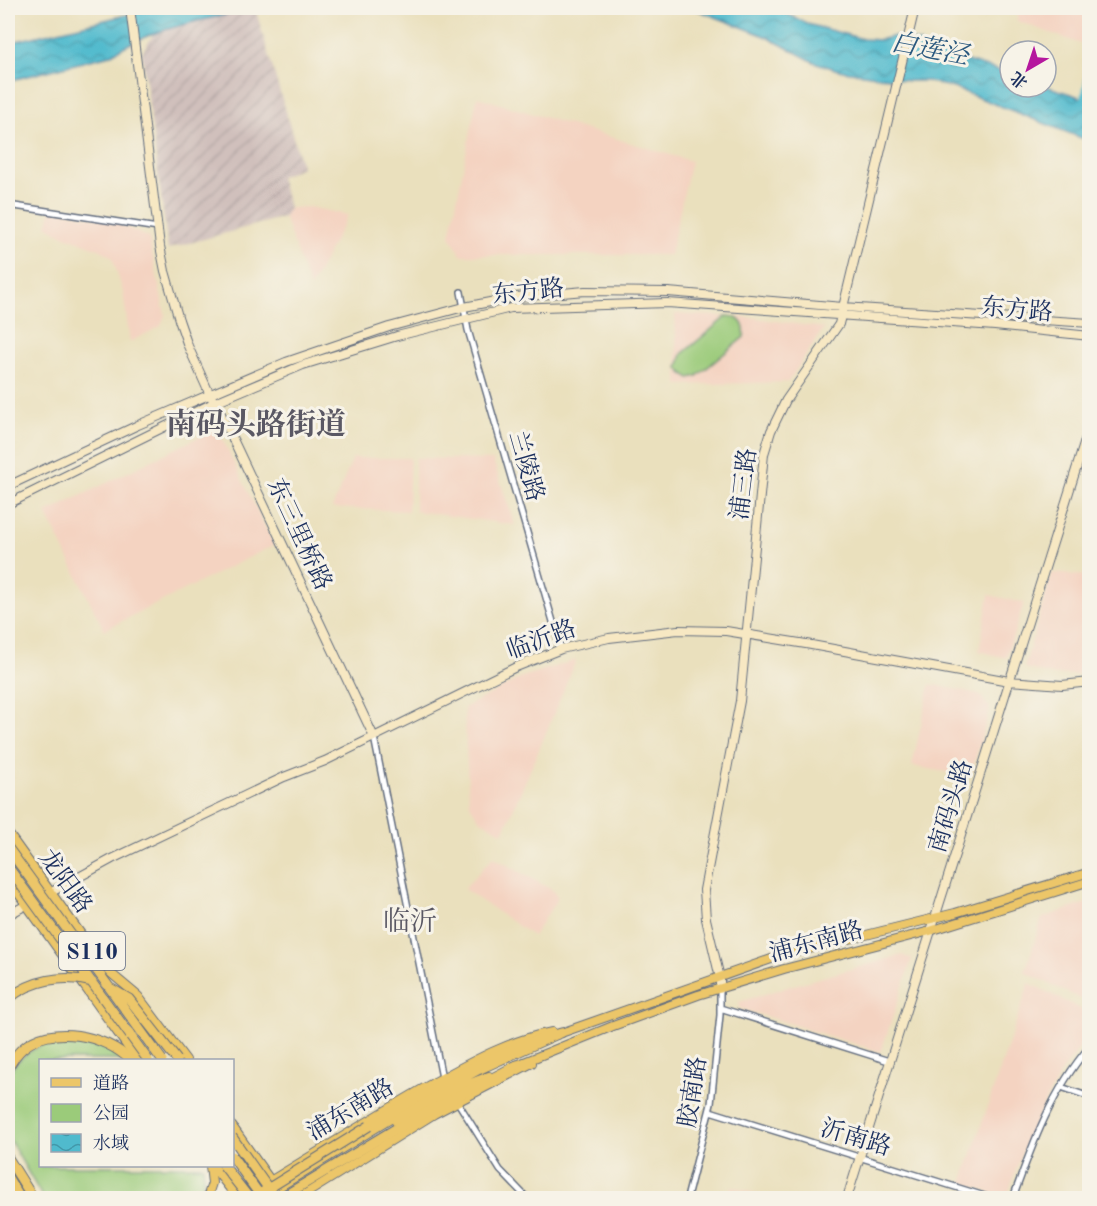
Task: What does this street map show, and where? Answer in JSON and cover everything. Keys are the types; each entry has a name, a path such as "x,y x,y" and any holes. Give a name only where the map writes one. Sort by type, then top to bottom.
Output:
{"highway":[{"path":"8,848 161,1059"},
{"path":"8,867 147,1059"},
{"path":"8,999 16,992 42,981 74,978 106,986 129,999 176,1059"},
{"path":"225,1167 251,1198 457,1075 500,1053 530,1041 561,1033"},
{"path":"8,1068 23,1048 36,1040 52,1036 82,1035 110,1045 129,1059"},
{"path":"234,1140 277,1196 421,1114 517,1065"},
{"path":"8,1158 33,1198"},
{"path":"234,1159 261,1198"},
{"path":"212,1167 239,1198"},
{"path":"8,1178 20,1198"}],"main road":[{"name":"龙阳路","path":"8,833 107,970 138,996 185,1059"},
{"name":"浦东南路","path":"277,1196 420,1101 480,1070 561,1033 777,957 955,913 1089,872"},
{"name":"龙阳路","path":"8,879 136,1059"},
{"name":"浦东南路","path":"261,1198 277,1196 381,1131 466,1085 613,1026 784,969 930,931 1089,881"},
{"name":"浦东南路","path":"239,1198 442,1078 491,1052 540,1034 585,1026"},
{"name":"浦东南路","path":"299,1198 434,1114 518,1072 555,1049"},
{"path":"234,1129 270,1180 277,1196"},
{"path":"207,1198 212,1183 211,1167"}],"street":[{"name":"东三里桥路","path":"130,8 158,228 165,271 176,312 212,399 374,737 442,1078"},
{"name":"浦三路","path":"720,989 720,978 707,929 705,890 738,718 748,634 761,480 767,442 786,399 838,324 915,8"},
{"path":"8,206 158,228"},
{"name":"东方路","path":"8,504 285,362 389,327 464,307 516,297 585,291 668,292 1089,323"},
{"name":"兰陵路","path":"461,292 468,330 561,649"},
{"name":"东方路","path":"8,486 138,425 303,365 397,336 511,308 668,303 995,326 1089,336"},
{"name":"南码头路","path":"846,1198 1089,424"},
{"name":"临沂路","path":"8,915 112,859 374,737 516,667 561,649 609,638 658,631 701,630 748,634 1009,681 1062,685 1089,682"},
{"name":"胶南路","path":"687,1198 710,1111 720,989"},
{"path":"720,1008 889,1061"},
{"path":"1013,1198 1040,1126 1061,1087 1089,1046"},
{"path":"1061,1087 1089,1096"},
{"path":"457,1101 500,1170 510,1183 527,1198"},
{"name":"沂南路","path":"710,1111 991,1198"}],"shaded area":[{"path":"255,8 302,167 280,177 289,208 284,217 168,249 142,52 153,35 175,27"},
{"path":"1015,8 1089,8 1089,47 1017,21 1018,9"},
{"path":"477,97 691,161 670,255 461,255 450,236"},
{"path":"309,207 348,215 310,288 284,217 289,208"},
{"path":"52,209 116,222 149,238 165,315 161,326 130,342 123,292 112,257 101,250 58,233 47,225"},
{"path":"675,314 755,318 824,328 788,382 678,385"},
{"path":"217,428 274,545 104,630 46,513"},
{"path":"353,458 410,458 408,511 332,508"},
{"path":"415,458 493,460 515,525 415,511"},
{"path":"1052,573 1089,576 1088,674 1051,675 1024,668"},
{"path":"989,595 1024,603 1006,658 979,651"},
{"path":"576,660 503,833 480,820 469,803 464,708 522,677"},
{"path":"930,684 979,694 990,708 971,774 968,776 912,766"},
{"path":"493,857 554,891 558,898 533,936 464,889"},
{"path":"1090,902 1089,1003 1025,972 1042,918"},
{"path":"902,955 912,959 881,1052 739,1008 739,1002"},
{"path":"1029,983 1089,1013 1089,1035 1061,1073 1046,1100 1021,1155 1009,1191 1001,1196 962,1183"},
{"path":"731,1186 771,1198 728,1198"}],"green space":[{"path":"727,316 739,319 744,329 744,337 697,376 690,378 682,373 678,368 682,354"},
{"path":"53,1039 83,1041 103,1045 120,1053 126,1059 39,1059 39,1167 203,1167 203,1187 199,1198 43,1198 8,1137 8,1077 15,1064 33,1050"}],"water":[{"path":"155,8 256,8 161,31 110,55 8,81 8,43"},
{"path":"692,8 774,8 811,25 863,39 879,40 895,36 921,43 921,47 998,70 998,99 1058,99 1058,90 1089,100 1089,141 954,88 927,81 908,81 838,70 814,62 765,36"}],"waterway":[{"path":"1083,105 1090,64"}],"district":[{"name":"南码头路街道","path":"256,424"},
{"name":"临沂","path":"410,921"}],"water label":[{"name":"白莲泾","path":"930,48"}]}
